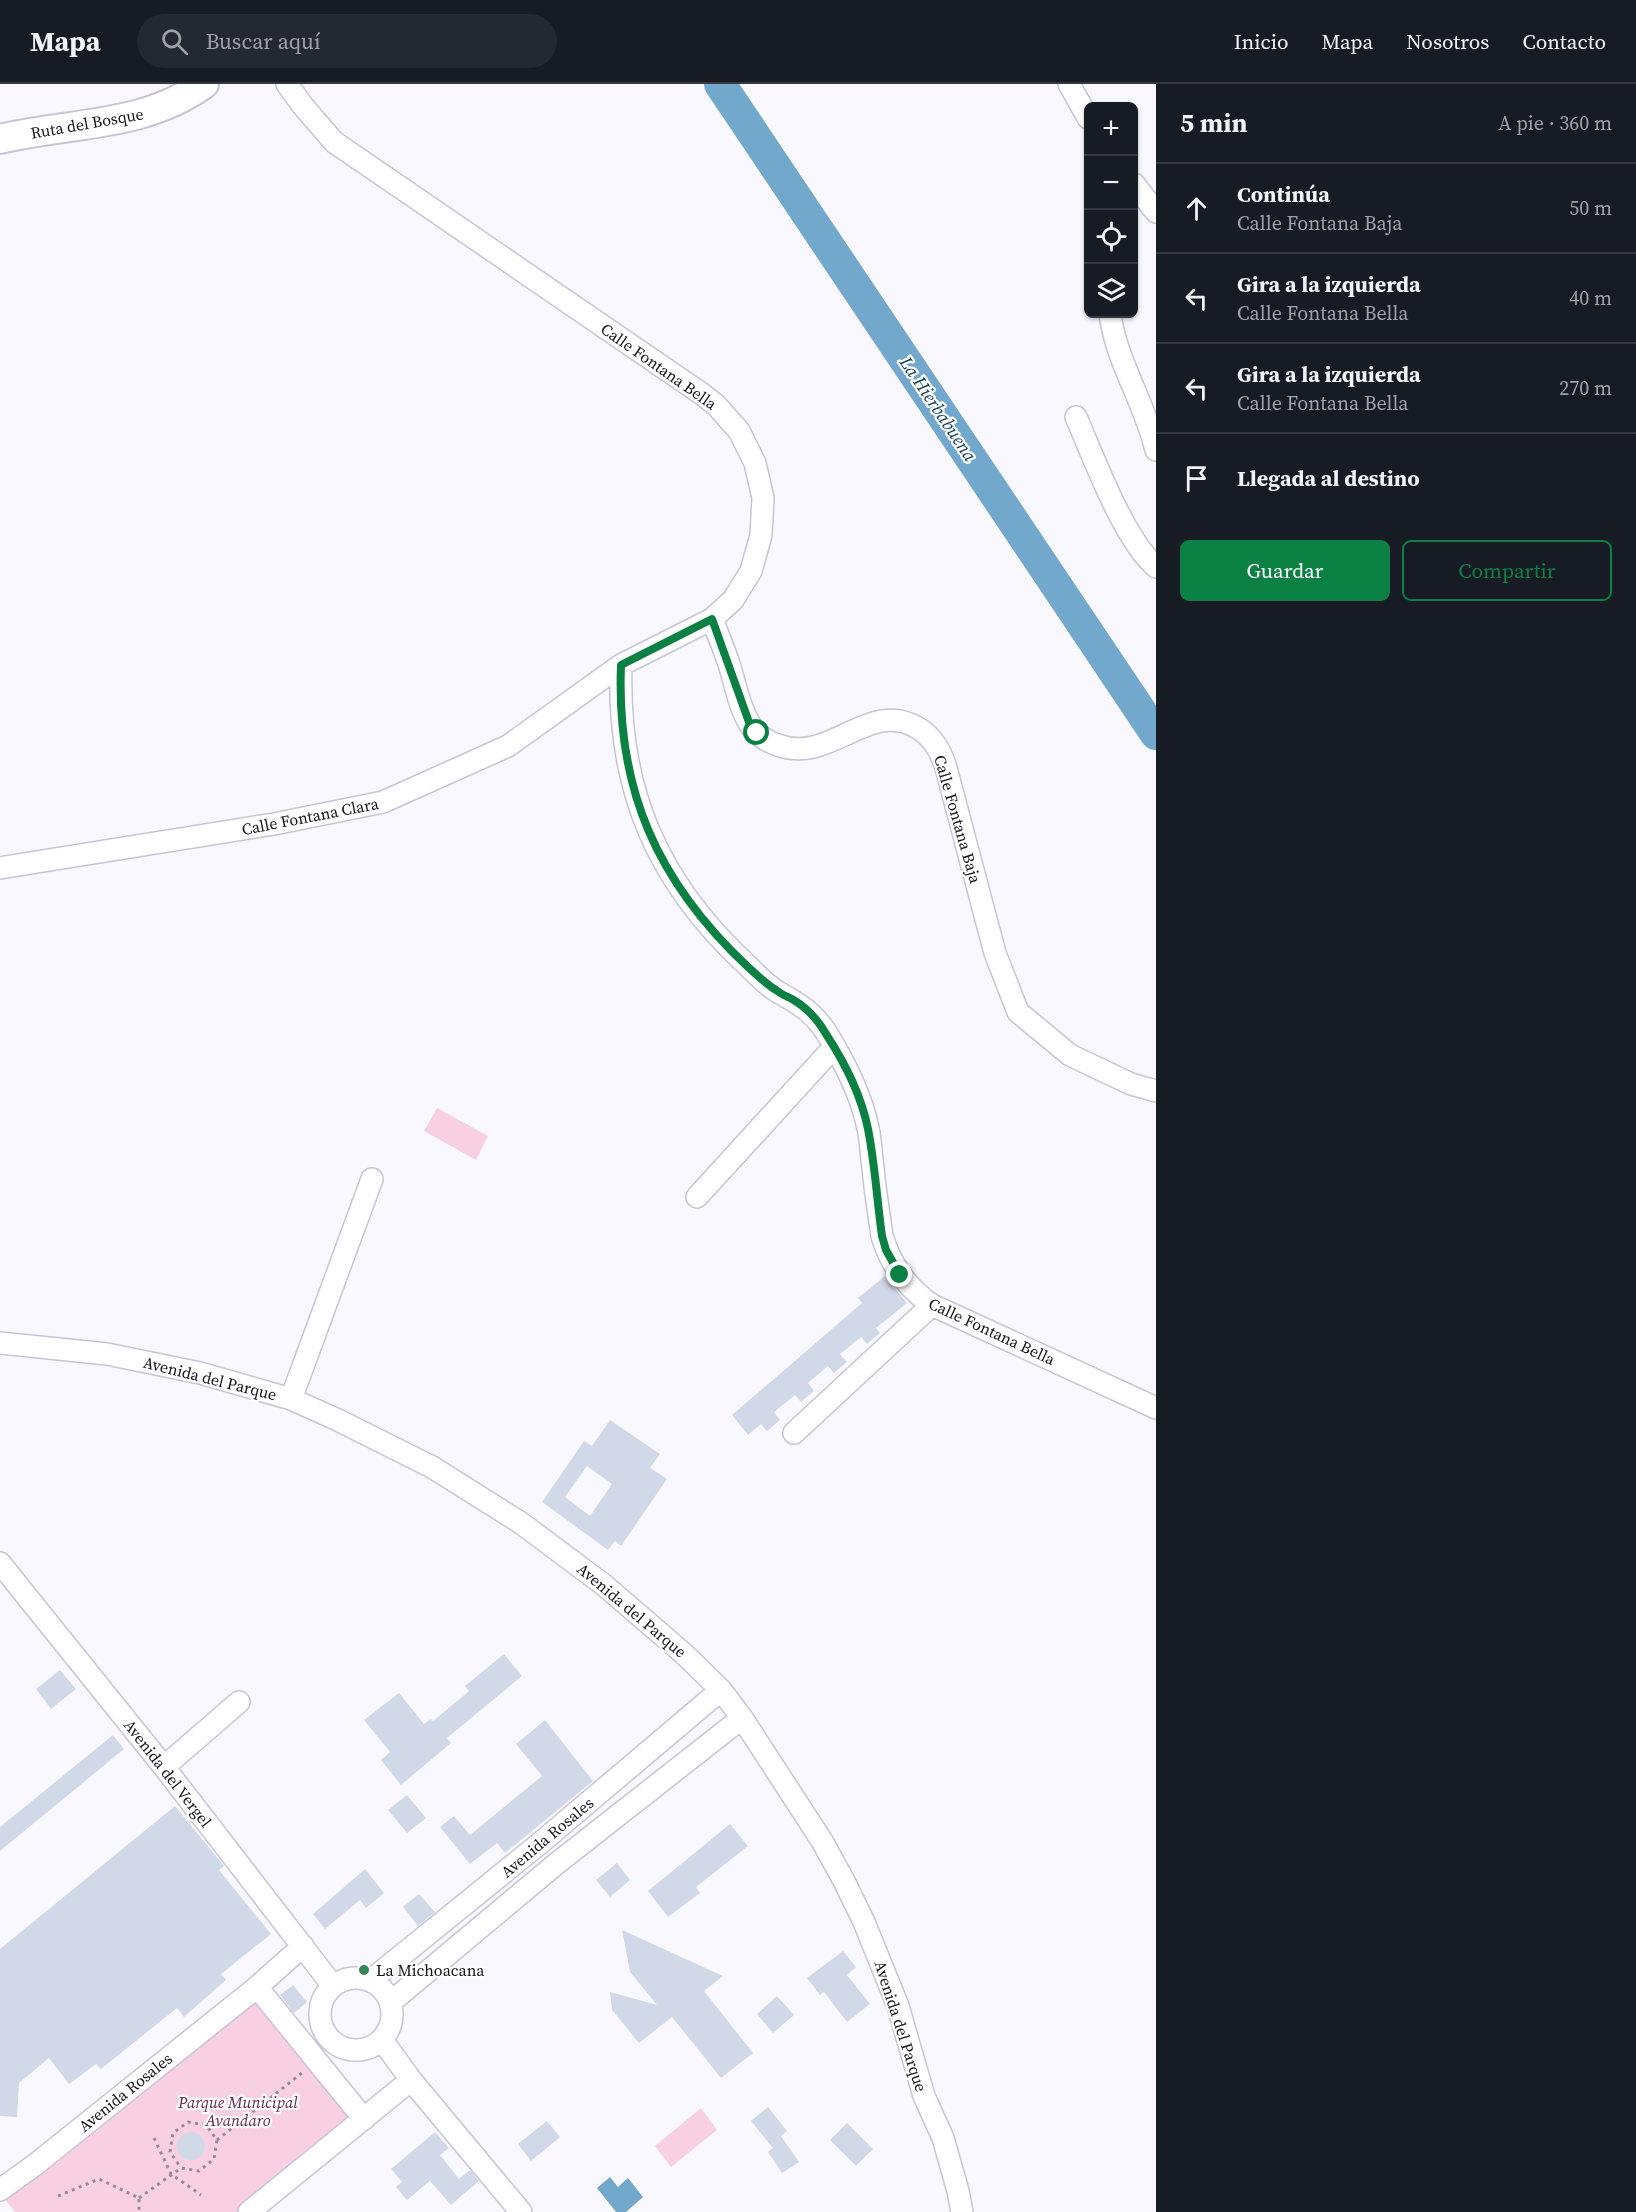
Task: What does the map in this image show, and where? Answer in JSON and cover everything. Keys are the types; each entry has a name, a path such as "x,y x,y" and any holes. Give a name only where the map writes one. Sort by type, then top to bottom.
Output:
{"street":[{"name":"Ruta del Bosque","path":"0,139 133,117 170,105 188,96 204,84"},
{"name":"Calle Fontana Bella","path":"287,84 334,142 702,394 728,417 739,431 755,463 761,489 762,535 751,571 733,600 712,619 621,665 620,694 625,751 639,807 661,858 689,903 723,944 763,981 809,1011 823,1028 834,1047 856,1089 868,1128 880,1222 886,1250 904,1281 932,1305 1156,1408"},
{"path":"1069,84 1084,110"},
{"path":"1138,189 1156,212"},
{"path":"1111,318 1121,357 1151,431 1156,450"},
{"path":"1076,417 1132,537 1148,560 1156,567"},
{"name":"Calle Fontana Baja","path":"712,619 750,725 766,739 785,748 816,748 865,725 885,720 905,722 932,739 943,757 995,953 1018,1011 1070,1055 1131,1084 1156,1091"},
{"name":"Calle Fontana Clara","path":"0,868 274,824 383,802 508,746 621,665"},
{"path":"697,1197 834,1047"},
{"path":"291,1399 372,1179"},
{"path":"794,1433 932,1305"},
{"name":"Avenida del Parque","path":"0,1343 60,1348 153,1362 291,1399 385,1442 432,1467 521,1523 612,1591 683,1653 721,1690 742,1718 822,1841 864,1922 898,2006 924,2096 943,2138 962,2212"},
{"name":"Avenida del Vergel","path":"0,1563 164,1767 333,1986"},
{"name":"Avenida Rosales","path":"370,1981 539,1844 721,1690"},
{"path":"164,1767 239,1702"},
{"name":"Avenida Rosales","path":"391,2002 556,1863 742,1718"},
{"path":"539,1844 556,1863"},
{"name":"Avenida Rosales","path":"0,2190 36,2164 257,1987 303,1946"},
{"path":"358,1978 370,1981 382,1989 391,2002 392,2022 382,2040 372,2047 348,2050 337,2045 322,2027 321,2003 333,1986 346,1979 358,1978"},
{"path":"257,1987 364,2119"},
{"path":"315,2057 328,2037"},
{"path":"382,2040 411,2080 521,2212"},
{"path":"249,2212 411,2080"}],"path":[{"path":"139,2198 181,2168 199,2171 214,2159 217,2140 315,2057"},
{"path":"181,2168 170,2152 173,2133 188,2122 206,2125 217,2140"},
{"path":"154,2138 171,2174 201,2194"},
{"path":"58,2196 99,2179 139,2198"},
{"path":"139,2198 139,2212"}],"green space":[{"path":"437,1108 488,1136 476,1160 424,1131"},
{"name":"Parque Municipal Avandaro","path":"251,1994 357,2123 244,2212 15,2212 2,2196"},
{"path":"701,2108 717,2130 671,2167 655,2146"}],"water":[{"path":"610,2177 618,2187 628,2178 643,2197 626,2212 616,2212 597,2188"}],"building":[{"path":"885,1276 907,1303 876,1328 880,1333 867,1344 861,1337 840,1354 847,1362 834,1373 828,1366 808,1383 814,1391 801,1402 795,1395 774,1412 780,1420 767,1431 761,1424 748,1435 732,1415 862,1303 858,1298"},
{"path":"610,1420 660,1454 650,1468 667,1479 621,1546 615,1541 608,1550 542,1502 584,1441 592,1446","holes":["587,1466 612,1484 590,1516 565,1497"]},
{"path":"504,1654 522,1676 447,1738 451,1743 401,1785 381,1760 390,1752 364,1720 399,1693 424,1724 431,1719 433,1721 469,1691 465,1686"},
{"path":"60,1670 76,1689 51,1709 36,1689"},
{"path":"545,1720 593,1781 505,1853 497,1843 470,1864 440,1827 454,1816 470,1835 542,1776 516,1744"},
{"path":"113,1735 124,1749 0,1851 0,1827"},
{"path":"407,1795 426,1818 407,1833 388,1810"},
{"path":"175,1806 224,1866 219,1870 271,1934 221,1974 226,1980 184,2017 177,2008 101,2069 96,2064 69,2084 49,2058 19,2083 17,2117 0,2116 0,1949"},
{"path":"730,1824 748,1846 696,1887 700,1893 668,1917 648,1891"},
{"path":"617,1863 630,1880 610,1897 596,1880"},
{"path":"365,1869 384,1893 366,1908 360,1900 325,1929 313,1914"},
{"path":"419,1894 435,1912 418,1926 403,1907"},
{"path":"622,1930 723,1976 704,1991 753,2053 721,2078 672,2017 639,2043 612,2010 610,1992 657,2005 630,1972"},
{"path":"843,1951 856,1967 847,1975 870,2004 847,2022 824,1992 820,1995 807,1978"},
{"path":"293,1985 307,2002 294,2013 280,1995"},
{"path":"777,1996 794,2015 773,2033 757,2014"},
{"path":"768,2107 787,2131 781,2136 799,2162 782,2173 768,2152 773,2148 751,2121"},
{"path":"547,2121 560,2137 531,2161 518,2144"},
{"path":"847,2123 873,2149 856,2166 830,2140"},
{"path":"191,2132 201,2136 205,2146 201,2156 191,2160 181,2156 177,2146 181,2136"},
{"path":"435,2132 449,2148 440,2155 459,2179 470,2170 479,2181 451,2205 430,2181 407,2200 396,2187 402,2182 391,2169"}],"waterway":[{"name":"La Hierbabuena","path":"720,84 1156,734"}],"place":[{"name":"La Michoacana","path":"364,1970"}],"route":[{"path":"757,733 750,725 740,700 712,619 621,665 620,694 625,751 639,807 650,834 674,881 723,944 763,981 809,1011 827,1034 846,1068 863,1108 871,1148 882,1236 886,1250 900,1275"}]}
